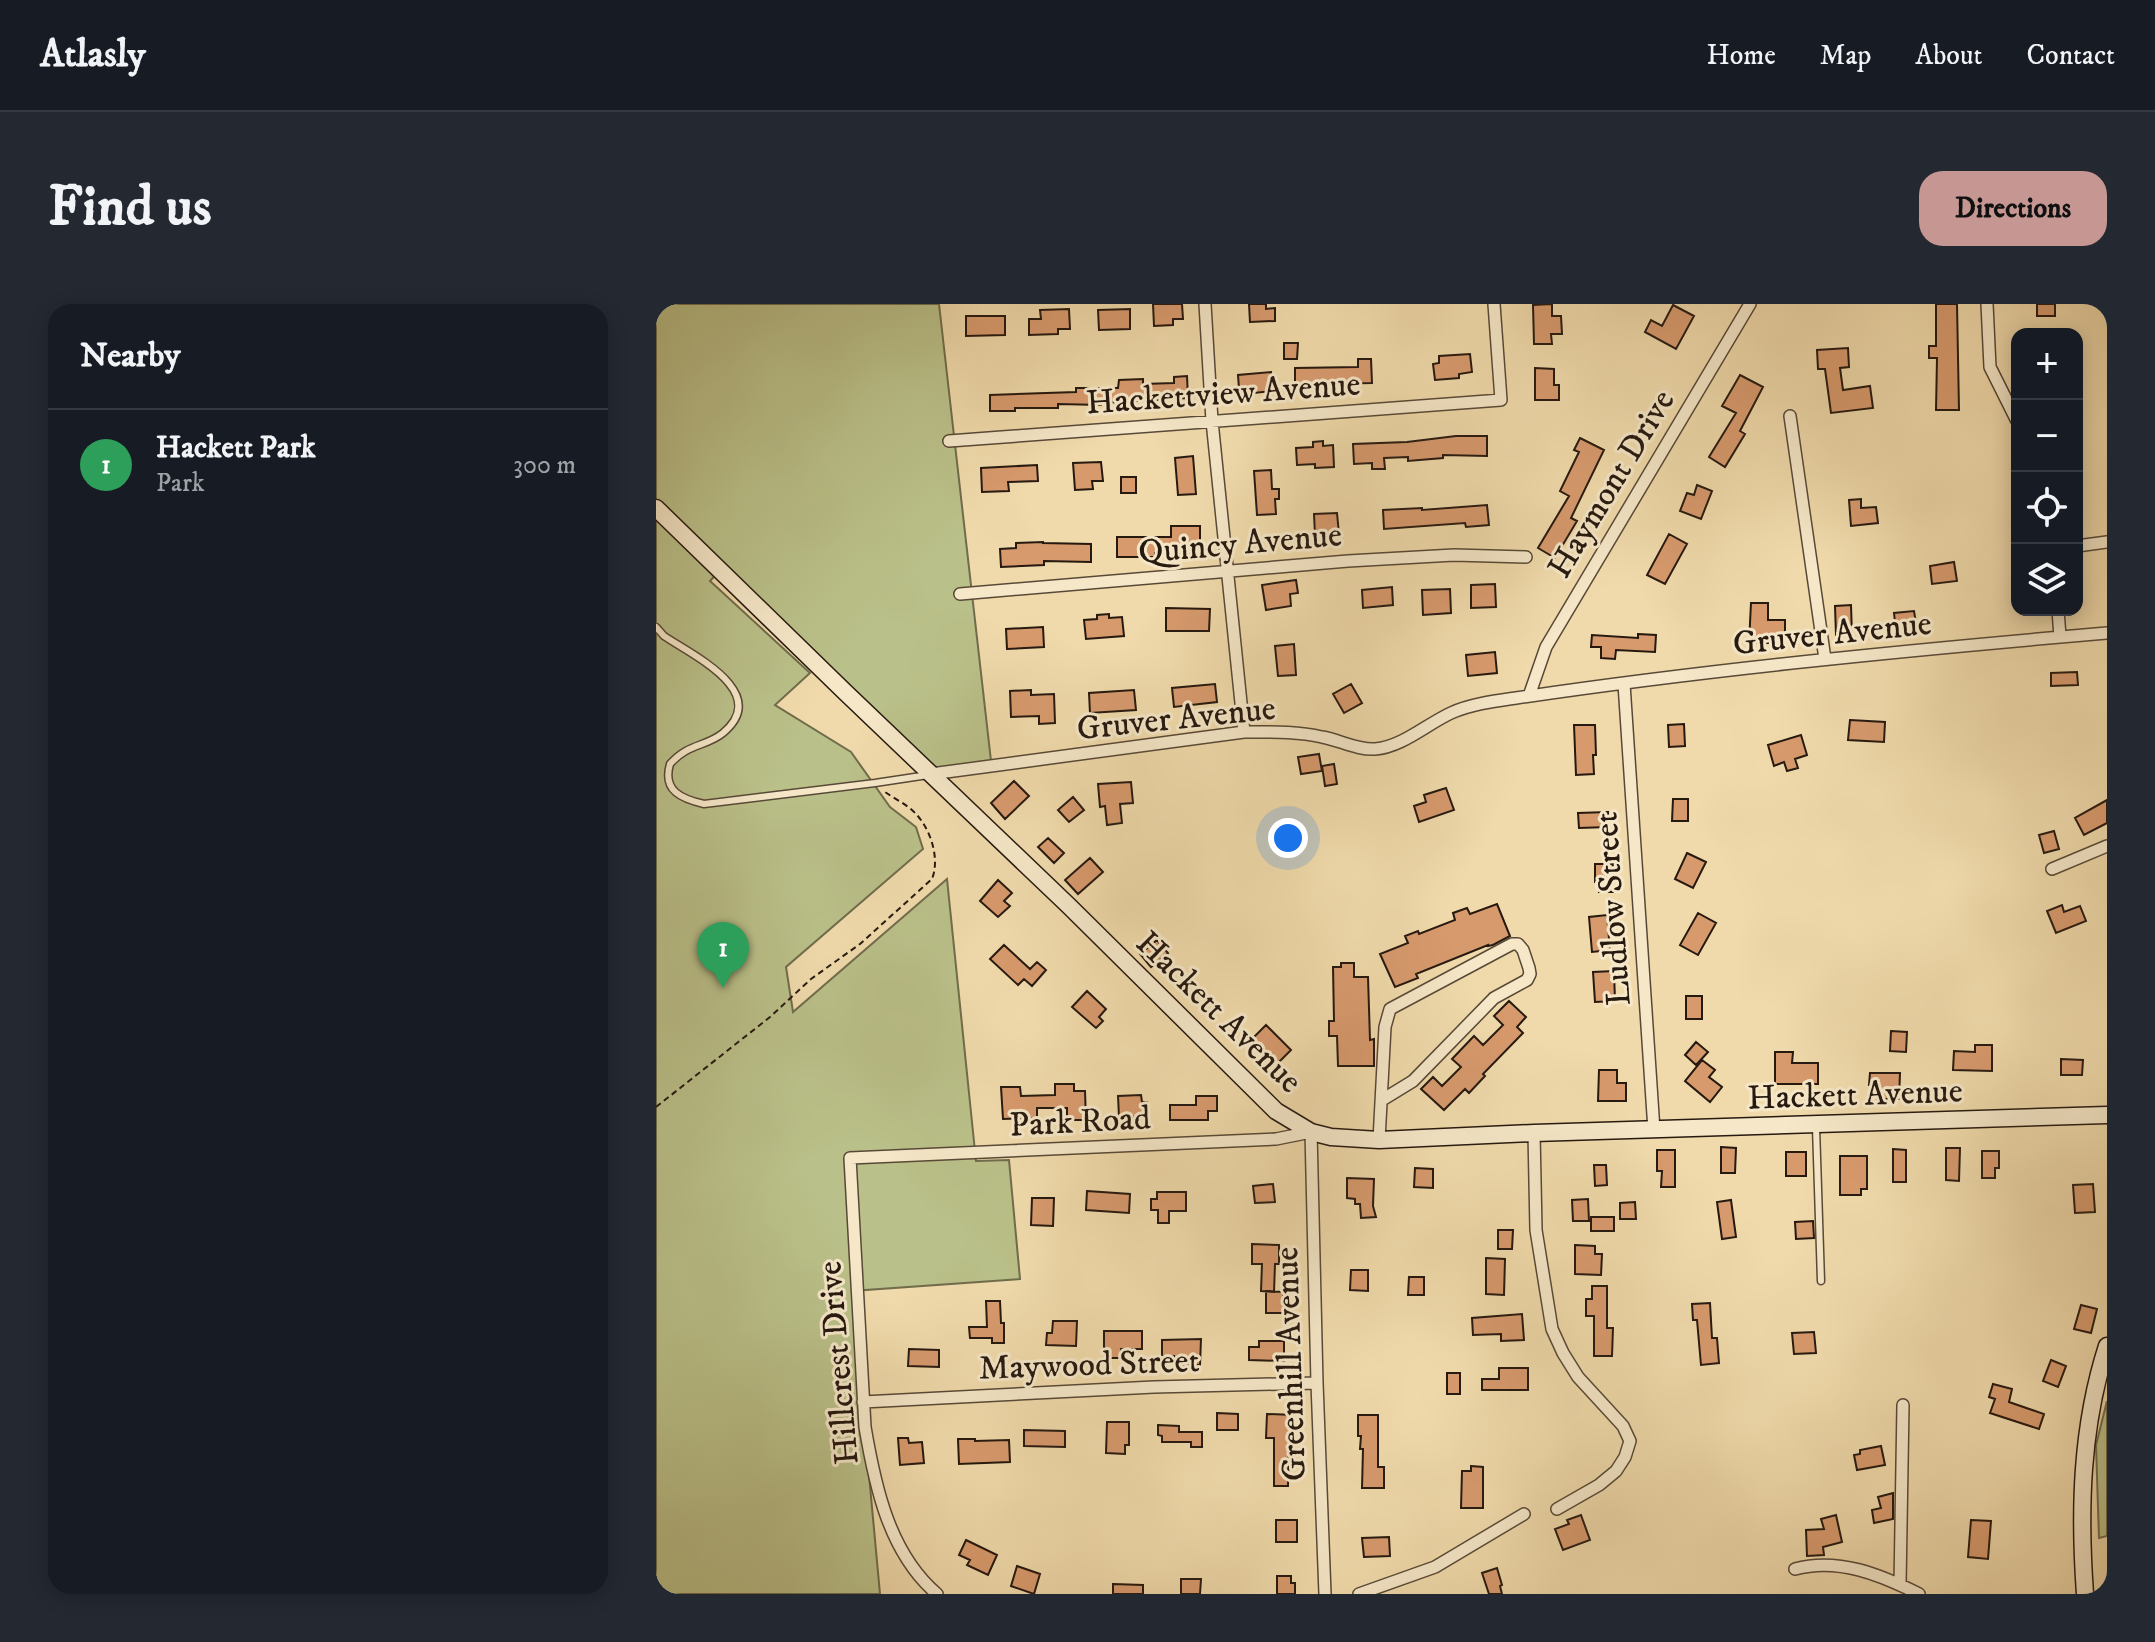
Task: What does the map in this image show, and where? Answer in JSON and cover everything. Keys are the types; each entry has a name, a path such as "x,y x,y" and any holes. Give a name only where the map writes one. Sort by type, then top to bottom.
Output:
{"main road":[{"name":"Hackett Avenue","path":"656,508 1092,928 1276,1111 1311,1132 1331,1137 1379,1140 2107,1115"},
{"path":"2085,1594 2082,1521 2084,1459 2092,1402 2107,1346"}],"street":[{"path":"1205,304 1212,421 1244,732"},
{"name":"Hackettview Avenue","path":"949,441 1501,400 1494,304"},
{"name":"Haymont Drive","path":"1529,696 1546,647 1750,304"},
{"path":"1987,304 1990,367 2011,409"},
{"path":"1790,416 1825,659"},
{"path":"2083,545 2107,542"},
{"name":"Quincy Avenue","path":"960,594 1454,555 1526,557"},
{"path":"2058,616 2060,637"},
{"name":"Gruver Avenue","path":"931,774 1244,732 1304,734 1325,737 1353,747 1376,749 1398,742 1451,713 1529,696 1825,659 2107,633"},
{"name":"Ludlow Street","path":"1624,684 1654,1130"},
{"path":"2052,869 2107,846"},
{"path":"1379,1140 1385,1027 1390,1009 1512,944 1518,944 1529,968 1527,980 1494,998 1425,1071 1382,1100"},
{"name":"Park Road","path":"850,1158 1276,1139 1311,1132"},
{"name":"Greenhill Avenue","path":"1311,1132 1325,1594"},
{"path":"1534,1133 1536,1230 1552,1329 1578,1377 1623,1426 1630,1441 1616,1471 1599,1485 1557,1509"},
{"name":"Hillcrest Drive","path":"850,1158 863,1402 871,1464 888,1524 909,1562 937,1594"},
{"name":"Maywood Street","path":"863,1402 1052,1391 1317,1383"},
{"path":"1900,1585 1903,1405"},
{"path":"1359,1594 1435,1567 1524,1514"},
{"path":"1795,1569 1808,1566 1848,1567 1919,1594"}],"lane":[{"name":"Gruver Avenue","path":"656,627 664,636 730,682 739,701 738,714 724,732 691,746 670,764 668,779 681,797 704,804 931,774"},
{"path":"1816,1123 1821,1281"}],"path":[{"path":"656,1107 770,1017 811,979 860,944 932,879 935,853 932,840 919,816 875,783"}],"green space":[{"path":"656,304 939,304 991,761 931,774 720,570 710,581 810,673 775,705 851,752 890,807 916,827 923,849 786,967 793,1012 947,879 976,1161 1009,1160 1020,1279 852,1291 880,1594 656,1594"},
{"path":"2107,1401 2107,1536 2099,1538 2096,1445"}],"building":[{"path":"1153,304 1182,304 1183,319 1173,319 1173,325 1154,326"},
{"path":"1249,304 1266,304 1266,309 1275,308 1275,321 1250,322"},
{"path":"1552,304 1552,316 1561,316 1562,334 1551,334 1552,344 1534,344 1533,305"},
{"path":"1936,304 1957,304 1959,410 1936,410 1937,358 1929,358 1929,346 1936,346"},
{"path":"2037,304 2055,304 2055,316 2037,316"},
{"path":"1673,305 1694,316 1676,349 1645,332 1651,320 1662,326"},
{"path":"1069,309 1070,329 1058,329 1058,334 1029,335 1029,319 1041,319 1040,310"},
{"path":"1130,309 1130,329 1099,330 1098,310"},
{"path":"966,316 1005,316 1005,335 966,336"},
{"path":"1284,343 1298,343 1297,359 1284,359"},
{"path":"1848,348 1849,367 1840,368 1843,390 1870,386 1873,408 1831,413 1825,369 1818,369 1817,350"},
{"path":"1470,354 1472,372 1459,374 1459,378 1435,380 1433,364 1439,363 1439,356"},
{"path":"1358,359 1371,359 1372,383 1303,388 1303,383 1295,383 1295,368 1358,367"},
{"path":"1535,368 1554,369 1554,385 1559,385 1559,400 1535,400"},
{"path":"1271,372 1273,391 1245,394 1245,388 1239,389 1238,375"},
{"path":"1740,375 1763,387 1740,431 1745,434 1725,467 1709,457 1736,413 1722,406"},
{"path":"1187,376 1188,398 1101,405 1058,404 1058,408 990,411 990,395 1118,388 1119,380 1143,379 1143,384 1174,383 1174,377"},
{"path":"1487,436 1487,456 1443,455 1443,458 1408,461 1408,457 1384,458 1385,469 1372,469 1372,463 1354,464 1353,444"},
{"path":"1580,438 1604,450 1571,518 1577,521 1555,558 1538,548 1569,496 1560,491 1579,452 1574,450"},
{"path":"1323,441 1323,446 1333,445 1334,467 1297,465 1296,448 1313,447 1313,442"},
{"path":"1193,456 1196,494 1178,495 1175,458"},
{"path":"1101,462 1103,481 1092,481 1093,489 1075,490 1073,463"},
{"path":"1037,465 1038,481 1008,482 1009,491 982,492 981,468"},
{"path":"1271,470 1272,489 1279,489 1279,499 1275,499 1276,514 1257,515 1254,471"},
{"path":"1121,477 1136,477 1136,493 1121,493"},
{"path":"1697,485 1712,491 1701,519 1680,511 1687,493 1694,495"},
{"path":"1861,499 1861,508 1876,507 1878,523 1851,526 1849,500"},
{"path":"1487,505 1489,525 1466,527 1465,523 1384,529 1383,510"},
{"path":"1337,513 1339,534 1315,535 1314,514"},
{"path":"1171,526 1200,526 1200,553 1117,557 1117,537 1171,537"},
{"path":"1669,534 1687,544 1665,584 1647,575"},
{"path":"1016,543 1091,544 1091,562 1044,561 1044,565 1001,567 1000,549 1016,548"},
{"path":"1954,562 1957,581 1932,584 1930,566"},
{"path":"1296,580 1298,593 1290,594 1291,606 1266,610 1262,585"},
{"path":"1495,584 1496,607 1471,608 1471,585"},
{"path":"1392,587 1393,605 1363,608 1362,590"},
{"path":"1450,589 1451,613 1423,615 1422,590"},
{"path":"1751,603 1768,603 1768,620 1785,620 1785,634 1768,634 1768,643 1749,643"},
{"path":"1851,605 1852,635 1836,635 1835,606"},
{"path":"1166,608 1210,609 1209,631 1166,631"},
{"path":"1914,611 1917,629 1896,631 1894,613"},
{"path":"1109,614 1109,618 1122,617 1124,636 1086,639 1084,620"},
{"path":"1043,627 1044,647 1007,649 1006,629"},
{"path":"1638,634 1656,635 1655,652 1616,650 1615,659 1601,658 1601,647 1591,647 1592,635 1638,638"},
{"path":"1294,644 1296,675 1278,676 1275,646"},
{"path":"1495,652 1497,673 1468,676 1466,655"},
{"path":"2077,672 2078,685 2051,686 2051,673"},
{"path":"1215,684 1217,702 1174,707 1172,688"},
{"path":"1351,684 1362,703 1344,713 1333,694"},
{"path":"1031,690 1031,695 1054,694 1055,723 1039,724 1039,716 1011,717 1010,691"},
{"path":"1134,690 1136,710 1090,713 1089,693"},
{"path":"1850,720 1885,722 1884,742 1848,740"},
{"path":"1684,724 1685,746 1669,747 1668,725"},
{"path":"1574,725 1595,725 1594,774 1576,775"},
{"path":"1801,735 1807,755 1795,759 1798,768 1787,771 1784,762 1774,766 1768,745"},
{"path":"1319,754 1322,771 1301,774 1298,757"},
{"path":"1334,764 1337,784 1325,786 1322,766"},
{"path":"1014,781 1029,796 1005,819 991,803"},
{"path":"1131,782 1133,803 1120,804 1122,823 1107,825 1105,806 1100,807 1098,784"},
{"path":"1446,788 1454,810 1419,822 1414,806 1426,802 1424,795"},
{"path":"1073,797 1084,810 1069,822 1058,810"},
{"path":"1673,799 1688,799 1688,821 1672,821"},
{"path":"2107,800 2107,823 2084,835 2075,818"},
{"path":"1608,812 1608,827 1579,828 1578,813"},
{"path":"2054,831 2059,849 2044,853 2039,835"},
{"path":"1048,838 1064,853 1054,863 1038,847"},
{"path":"1687,853 1706,862 1693,888 1675,879"},
{"path":"1090,858 1103,872 1078,894 1065,880"},
{"path":"1595,864 1613,864 1613,892 1599,892 1599,882 1595,882"},
{"path":"998,880 1012,893 1004,901 1010,906 998,917 980,901"},
{"path":"1497,904 1510,936 1416,974 1418,978 1395,987 1380,954 1408,943 1405,936 1455,920 1453,913 1467,908 1470,914"},
{"path":"2062,905 2064,912 2080,906 2086,921 2056,933 2047,911"},
{"path":"1698,913 1716,923 1698,955 1680,945"},
{"path":"1607,915 1610,950 1592,952 1589,917"},
{"path":"1157,940 1168,953 1151,967 1140,954"},
{"path":"1004,945 1030,969 1037,962 1046,970 1032,986 1024,979 1018,985 990,959"},
{"path":"1341,963 1354,963 1354,977 1368,977 1374,1066 1338,1066 1337,1036 1329,1036 1329,1021 1334,1021 1333,967 1341,967"},
{"path":"1614,971 1615,1001 1595,1002 1593,972"},
{"path":"1087,991 1106,1009 1099,1017 1103,1021 1096,1028 1072,1007"},
{"path":"1686,996 1702,996 1702,1019 1686,1019"},
{"path":"1509,1001 1526,1017 1517,1027 1523,1033 1469,1093 1465,1089 1444,1110 1421,1089 1433,1077 1442,1086 1461,1067 1452,1059 1474,1036 1483,1045 1503,1025 1494,1016"},
{"path":"1266,1025 1291,1050 1277,1064 1252,1039"},
{"path":"1891,1031 1907,1032 1906,1052 1890,1051"},
{"path":"1696,1042 1708,1052 1696,1065 1685,1055"},
{"path":"1975,1045 1992,1045 1992,1071 1953,1070 1954,1051 1975,1052"},
{"path":"1775,1052 1793,1052 1792,1063 1818,1063 1818,1084 1775,1084"},
{"path":"2061,1059 2083,1060 2082,1075 2061,1075"},
{"path":"1702,1060 1715,1070 1709,1077 1722,1087 1710,1102 1685,1081"},
{"path":"1599,1070 1617,1070 1617,1083 1626,1083 1626,1101 1598,1101"},
{"path":"1870,1073 1900,1073 1899,1099 1877,1099 1878,1085 1869,1085"},
{"path":"1055,1084 1074,1084 1074,1091 1085,1091 1086,1120 1067,1120 1067,1108 1037,1108 1037,1118 1003,1119 1001,1087 1020,1087 1021,1096 1055,1095"},
{"path":"1141,1095 1142,1102 1147,1102 1148,1116 1119,1117 1118,1096"},
{"path":"1196,1096 1217,1096 1217,1111 1208,1111 1208,1120 1170,1120 1170,1105 1196,1105"},
{"path":"1721,1147 1736,1148 1735,1173 1721,1173"},
{"path":"1946,1148 1960,1148 1959,1181 1946,1180"},
{"path":"1893,1149 1906,1150 1906,1182 1893,1182"},
{"path":"1657,1150 1675,1150 1675,1187 1661,1187 1662,1171 1657,1171"},
{"path":"1982,1151 1999,1151 1999,1168 1995,1168 1995,1178 1982,1178"},
{"path":"1786,1152 1806,1152 1806,1176 1786,1176"},
{"path":"1840,1156 1867,1156 1867,1189 1861,1189 1861,1195 1840,1195"},
{"path":"1594,1165 1606,1165 1607,1185 1595,1186"},
{"path":"1415,1168 1433,1169 1433,1188 1414,1187"},
{"path":"1347,1178 1374,1179 1373,1206 1376,1217 1361,1218 1360,1204 1355,1204 1355,1199 1347,1198"},
{"path":"1273,1184 1275,1202 1255,1203 1253,1186"},
{"path":"2093,1184 2095,1212 2075,1213 2073,1185"},
{"path":"1087,1191 1130,1194 1129,1213 1086,1210"},
{"path":"1157,1192 1186,1192 1186,1211 1169,1211 1169,1223 1158,1223 1158,1210 1151,1210 1151,1199 1157,1199"},
{"path":"1032,1198 1054,1198 1053,1226 1031,1225"},
{"path":"1588,1199 1589,1221 1573,1221 1572,1200"},
{"path":"1731,1200 1736,1237 1722,1239 1717,1202"},
{"path":"1635,1202 1636,1219 1620,1219 1620,1203"},
{"path":"1591,1217 1614,1217 1614,1231 1591,1231"},
{"path":"1813,1221 1814,1238 1796,1239 1795,1222"},
{"path":"1498,1230 1513,1230 1512,1249 1498,1249"},
{"path":"1252,1244 1279,1245 1274,1292 1261,1291 1262,1264 1252,1264"},
{"path":"1575,1245 1595,1246 1595,1254 1602,1254 1601,1275 1575,1274"},
{"path":"1486,1258 1505,1259 1504,1295 1486,1294"},
{"path":"1351,1270 1368,1270 1368,1291 1350,1290"},
{"path":"1409,1277 1424,1277 1424,1295 1408,1295"},
{"path":"1592,1286 1607,1286 1607,1328 1613,1328 1612,1356 1594,1356 1594,1316 1586,1316 1586,1299 1592,1299"},
{"path":"1266,1291 1283,1292 1283,1313 1266,1313"},
{"path":"986,1301 1000,1301 1004,1343 992,1343 992,1338 970,1338 969,1327 987,1327"},
{"path":"1710,1303 1712,1338 1717,1338 1719,1363 1701,1365 1697,1320 1693,1320 1692,1304"},
{"path":"2081,1305 2097,1309 2091,1333 2074,1329"},
{"path":"1522,1314 1524,1340 1501,1341 1501,1334 1473,1335 1472,1318"},
{"path":"1053,1321 1077,1321 1076,1346 1046,1345"},
{"path":"1104,1331 1142,1331 1142,1349 1121,1349 1121,1358 1104,1358"},
{"path":"1814,1332 1816,1353 1794,1354 1792,1333"},
{"path":"1201,1339 1200,1365 1174,1364 1174,1356 1162,1356 1162,1340"},
{"path":"1259,1341 1284,1341 1284,1361 1249,1360 1249,1347 1259,1347"},
{"path":"909,1349 939,1350 939,1367 908,1366"},
{"path":"2051,1360 2066,1366 2058,1387 2043,1381"},
{"path":"1499,1368 1528,1368 1528,1390 1482,1390 1482,1379 1499,1379"},
{"path":"1447,1373 1460,1373 1460,1394 1447,1394"},
{"path":"1993,1384 2012,1389 2009,1402 2044,1414 2039,1429 1990,1413 1995,1399 1989,1397"},
{"path":"1217,1413 1238,1414 1238,1430 1217,1430"},
{"path":"1267,1414 1294,1415 1293,1438 1289,1438 1288,1486 1274,1486 1274,1438 1266,1438"},
{"path":"1358,1415 1378,1415 1378,1467 1384,1467 1384,1488 1362,1488 1363,1449 1360,1449 1361,1436 1358,1436"},
{"path":"1107,1422 1129,1422 1129,1445 1125,1445 1125,1454 1106,1453"},
{"path":"1158,1425 1179,1426 1179,1432 1202,1432 1202,1447 1191,1447 1191,1442 1162,1442"},
{"path":"1024,1430 1065,1431 1065,1447 1024,1446"},
{"path":"898,1438 908,1438 909,1443 922,1442 924,1463 900,1465"},
{"path":"958,1439 1009,1440 1010,1462 959,1464"},
{"path":"1881,1446 1885,1465 1857,1470 1854,1455 1860,1454 1860,1450"},
{"path":"1471,1466 1483,1467 1483,1508 1461,1508 1462,1471 1471,1471"},
{"path":"1893,1493 1893,1519 1874,1523 1872,1510 1881,1508 1878,1497"},
{"path":"1581,1515 1590,1540 1563,1550 1555,1529"},
{"path":"1836,1515 1842,1542 1823,1547 1824,1555 1807,1556 1806,1530 1824,1529 1821,1519"},
{"path":"1276,1520 1297,1520 1297,1542 1276,1542"},
{"path":"1971,1520 1991,1521 1988,1559 1968,1557"},
{"path":"1389,1537 1390,1556 1364,1557 1362,1538"},
{"path":"966,1540 997,1555 988,1575 967,1565 970,1560 959,1555"},
{"path":"1017,1566 1040,1574 1034,1594 1011,1586"},
{"path":"1497,1568 1502,1594 1489,1594 1482,1573"},
{"path":"1277,1576 1291,1576 1295,1594 1277,1594"},
{"path":"1181,1579 1201,1579 1200,1594 1181,1594"},
{"path":"1113,1584 1143,1585 1143,1594 1113,1594"}],"place":[{"name":"Hackett Park","path":"723,988"}]}
